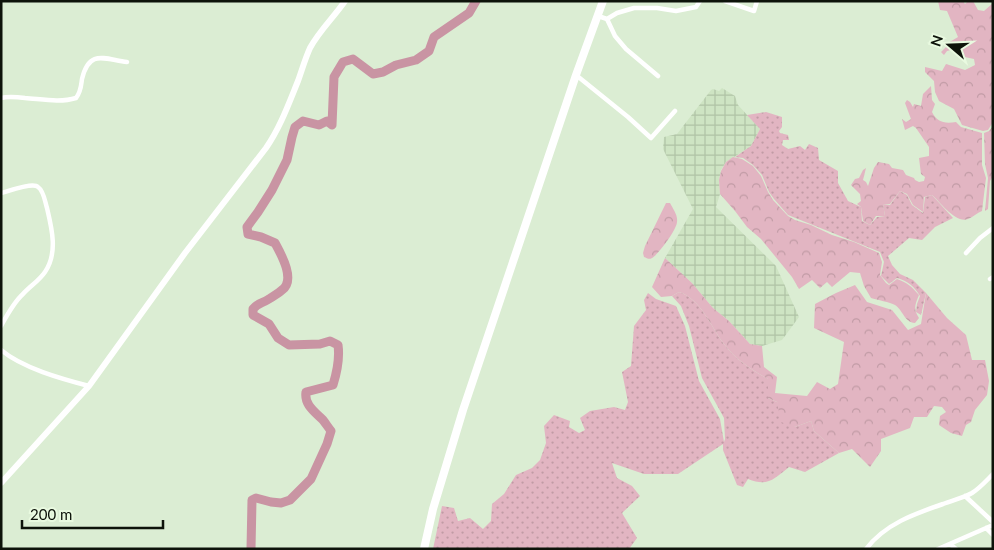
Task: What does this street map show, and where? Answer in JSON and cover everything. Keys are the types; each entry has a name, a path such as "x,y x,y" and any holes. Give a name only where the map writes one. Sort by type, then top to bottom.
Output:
{"highway":[{"path":"424,549 433,509 463,410 602,1"}],"main road":[{"path":"1,483 88,386 185,253 272,139 314,42 345,1"}],"street":[{"path":"598,16 608,19 634,8 676,10 696,7 700,1"},
{"path":"725,1 754,11 757,1"},
{"path":"608,19 615,36 626,49 658,76"},
{"path":"1,98 72,99 78,96 85,69 91,60 106,59 127,62"},
{"path":"576,74 651,138 676,111"},
{"path":"1,193 32,184 40,188 49,217 53,241 51,259 45,273 22,294 1,326"},
{"path":"966,253 993,228"},
{"path":"1,350 20,362 49,375 88,386"},
{"path":"866,549 872,540 889,527 922,511 965,496 980,488 993,474"},
{"path":"938,549 993,524 965,496"},
{"path":"986,528 993,535"},
{"path":"950,544 956,549"}],"shaded area":[{"path":"722,88 735,96 738,105 760,129 751,146 726,162 721,170 719,180 720,194 716,207 776,266 799,317 782,340 762,346 750,344 729,321 713,308 692,283 665,258 693,209 663,149 664,137 677,134 711,90 719,91"}],"green space":[{"path":"938,1 963,1 965,4 968,1 973,1 978,10 984,11 993,3 993,122 988,130 983,131 962,125 954,109 939,101 935,92 934,81 925,72 925,67 942,71 946,64 965,70 975,65 974,59 960,56 955,49 947,51 944,55 941,52 948,43 958,37 947,11 940,10"},
{"path":"931,86 932,100 935,104 932,112 936,118 948,123 956,122 961,127 982,133 982,165 986,178 982,211 963,220 948,212 932,195 924,197 923,212 913,205 907,194 900,191 890,204 883,204 885,216 876,216 870,225 863,221 861,207 857,204 861,201 860,194 851,185 866,168 863,180 868,186 878,162 903,170 906,175 919,182 924,181 925,177 921,174 919,158 929,156 929,147 916,128 913,126 905,130 902,119 906,122 911,119 905,103 907,100 913,107 914,104 921,106 923,94"},
{"path":"766,112 782,117 782,127 779,131 788,135 789,140 783,140 782,145 788,149 800,146 805,150 809,144 818,148 819,160 838,171 838,183 848,201 861,207 862,221 870,225 877,217 885,216 883,204 890,205 900,191 907,195 912,205 923,213 925,197 932,195 953,218 935,227 922,240 909,238 888,256 892,265 900,274 913,280 926,293 921,315 916,312 920,296 908,282 897,278 889,284 881,276 884,262 880,252 788,215 769,192 762,175 753,165 743,158 735,157 751,146 760,129 747,115"},
{"path":"993,126 993,176 990,181 988,209 985,211 988,178 985,164 984,133"},
{"path":"733,157 742,159 753,166 761,176 773,200 788,216 879,253 882,262 880,275 886,283 889,285 897,279 909,285 919,295 915,307 919,318 915,323 908,320 895,305 871,298 864,286 860,273 850,272 832,287 827,282 820,288 812,280 799,289 792,277 761,239 747,227 720,194 719,180 721,171 726,162"},
{"path":"666,203 670,203 675,212 676,225 671,236 658,252 648,259 644,257 643,253 645,246"},
{"path":"665,258 692,283 713,308 729,321 750,344 762,346 764,367 777,377 775,393 807,396 817,382 830,389 838,384 844,342 814,328 815,304 855,285 867,302 892,310 908,330 921,324 926,293 947,318 966,335 972,360 985,360 989,381 987,395 975,410 971,422 966,425 962,436 951,433 939,425 940,416 946,412 942,407 934,406 927,417 914,417 910,428 881,439 881,451 870,467 852,449 839,453 814,431 811,421 795,427 781,422 777,402 768,398 768,379 733,355 705,314 687,296 679,292 672,296 661,297 652,287"},
{"path":"679,292 693,301 705,314 733,355 768,379 768,398 777,402 795,427 811,421 814,431 839,453 805,472 789,467 775,478 766,482 748,479 743,487 737,485 723,450 723,444 678,474 644,474 612,463 617,478 632,486 640,496 622,513 637,538 629,549 433,549 442,506 454,508 458,521 470,518 483,529 491,521 492,504 504,494 516,475 532,468 540,460 546,443 544,426 554,415 570,421 569,427 579,433 585,430 580,418 590,411 614,407 625,410 628,402 622,372 631,366 634,326 646,310 644,300 648,293 656,299 676,306 685,326 699,381 720,419 724,442 724,418 702,378 689,326 681,306 672,296"}],"waterway":[{"path":"251,549 252,500 256,498 281,503 290,500 311,479 327,444 331,431 308,404 306,392 333,385 339,355 338,345 330,341 320,344 289,345 278,338 269,324 253,315 255,307 277,294 286,286 288,274 284,260 275,243 248,234 247,227 272,190 287,160 295,127 303,121 319,125 327,121 332,125 334,77 343,62 353,59 373,74 416,60 429,51 434,37 469,13 476,1"}]}
